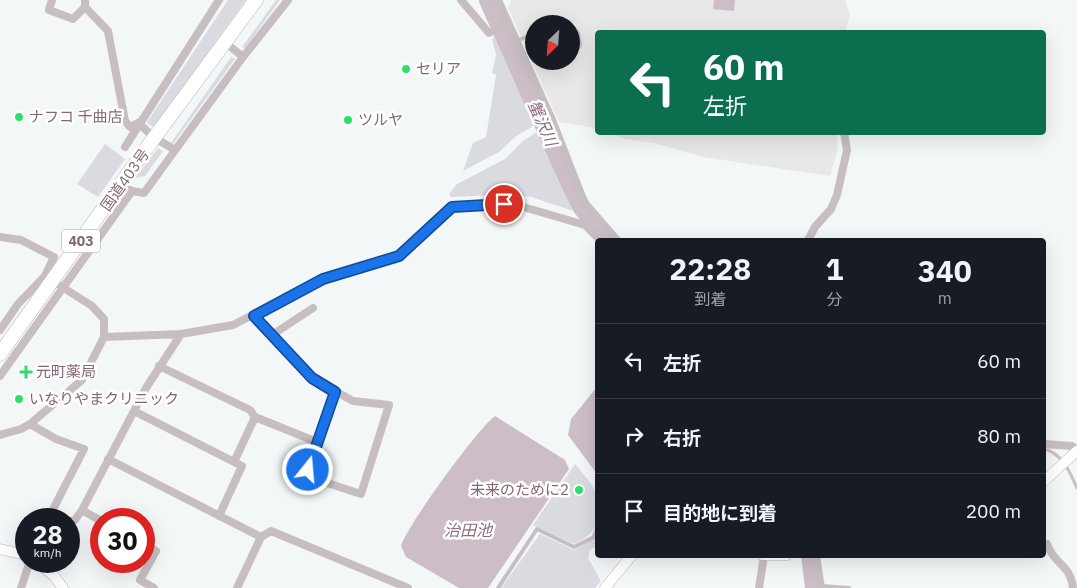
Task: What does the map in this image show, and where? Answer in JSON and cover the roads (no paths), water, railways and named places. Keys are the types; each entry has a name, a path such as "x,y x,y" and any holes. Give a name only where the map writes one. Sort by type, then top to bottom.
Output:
{"highway":[{"name":"国道403号","path":"0,354 52,282 126,188 159,133 256,0"},
{"name":"国道403号","path":"159,133 232,48 266,0"}],"street":[{"path":"52,0 49,10 73,19 85,4 108,31 125,121 130,127 138,123"},
{"path":"125,147 138,123 219,0"},
{"path":"126,188 144,193 243,57 288,0"},
{"path":"461,0 489,33 507,25"},
{"path":"498,0 507,25 552,120 584,202 615,238"},
{"path":"232,48 243,57"},
{"path":"138,123 159,133 175,150"},
{"path":"809,238 815,227 831,209 837,195 847,150 844,135"},
{"path":"104,337 181,334 199,329 223,328 254,316 323,279 399,256 452,207 514,204 585,225 598,238"},
{"path":"0,237 21,240 54,257 52,282 0,376"},
{"path":"0,330 18,304 52,282"},
{"path":"0,434 21,429 30,424 82,380 104,337 104,319 92,306 52,282"},
{"path":"272,335 314,308"},
{"path":"254,316 312,378 353,401 389,405 361,494 321,481 308,470 335,392"},
{"path":"80,513 159,366 181,334"},
{"path":"159,366 250,410 255,417 317,442"},
{"path":"134,411 242,466 218,516"},
{"path":"234,462 255,417"},
{"path":"30,424 56,440 84,450 54,508"},
{"path":"1046,444 1072,446 1075,453 1046,479"},
{"path":"108,459 261,537"},
{"path":"82,510 90,515"},
{"path":"237,588 261,537 271,532 408,588"},
{"path":"1047,544 1050,552 1072,576 1073,588"},
{"path":"0,549 15,552"},
{"path":"605,588 630,558"},
{"path":"759,588 763,558"},
{"path":"816,558 820,587"},
{"path":"21,588 26,573"},
{"path":"50,573 62,588"},
{"path":"144,573 140,580 154,588"}],"lane":[{"path":"516,41 525,38"},
{"path":"498,588 537,529 574,547 595,536"},
{"path":"820,587 849,588"}],"water":[{"path":"714,0 735,0 734,11 713,9"},
{"path":"595,389 595,471 568,435 571,419"},
{"name":"治田池","path":"495,416 565,460 569,469 488,588 459,588 406,557 401,546 416,519 444,478 474,438"}],"waterway":[{"name":"蟹沢川","path":"488,0 582,208 607,238"},
{"path":"1046,450 1061,459 1077,488"},
{"name":"蟹沢川","path":"810,558 814,588"}],"place":[{"name":"セリア","path":"406,69"},
{"name":"ナフコ 千曲店","path":"19,117"},
{"name":"ツルヤ","path":"348,120"},
{"name":"元町薬局","path":"26,372"},
{"name":"いなりやまクリニック","path":"19,399"},
{"name":"未来のために2","path":"579,490"}]}
